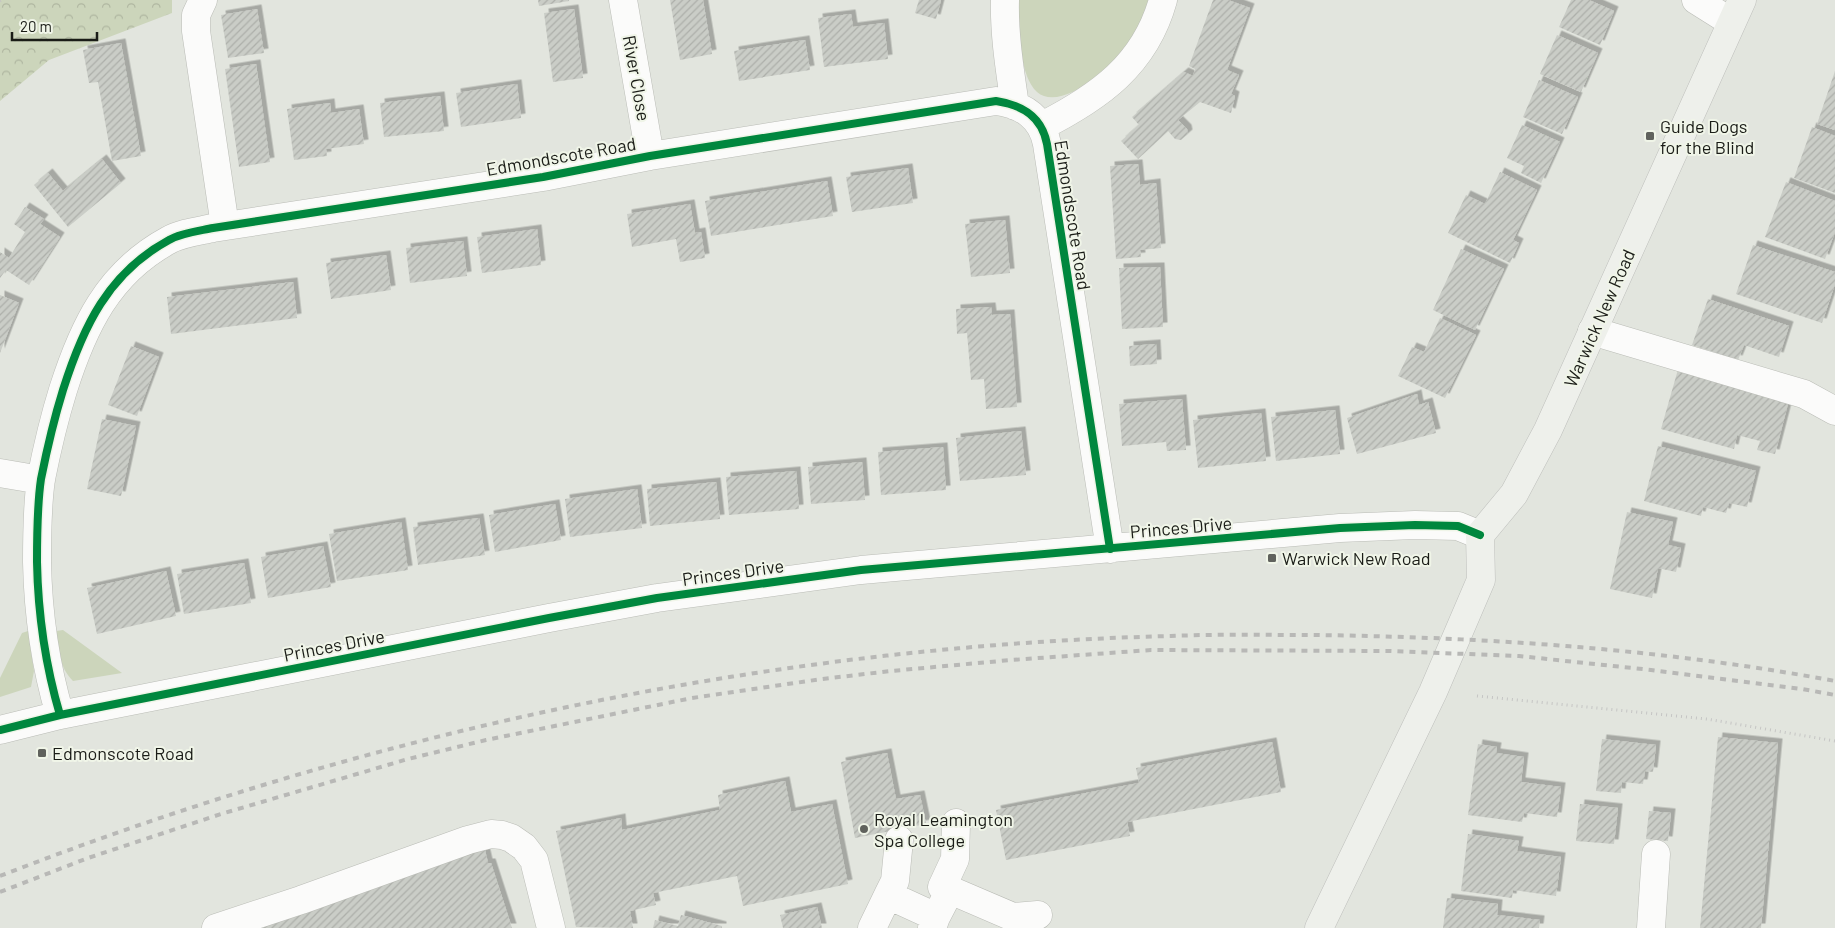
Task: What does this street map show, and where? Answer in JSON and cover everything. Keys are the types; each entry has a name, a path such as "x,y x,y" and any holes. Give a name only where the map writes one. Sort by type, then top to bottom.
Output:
{"main road":[{"name":"Warwick New Road","path":"1480,535 1511,498 1522,481 1561,403 1736,11"},
{"path":"1320,928 1432,692 1481,580 1480,535"}],"street":[{"path":"203,0 196,15 196,31 224,226"},
{"name":"River Close","path":"623,0 650,156"},
{"path":"1005,0 1014,106"},
{"name":"Edmondscote Road","path":"1042,126 1109,85 1126,68 1142,47 1160,11 1163,0"},
{"path":"1696,0 1736,11"},
{"name":"Edmondscote Road","path":"60,714 45,655 38,597 36,527 41,480 54,419 83,336 97,308 113,285 133,264 170,238 224,226 543,177 650,156 996,101 1014,106 1034,117 1042,126 1047,144 1110,549"},
{"path":"1592,331 1804,394 1835,411"},
{"path":"0,473 41,480"},
{"name":"Princes Drive","path":"0,730 60,714 657,598 861,570 1283,532 1414,525 1458,526 1480,535"},
{"path":"956,823 955,859 942,886 1014,917 1038,915"},
{"path":"216,928 301,900 468,840 492,834 502,835 518,842 534,860 552,928"},
{"path":"872,928 895,881 899,840"},
{"path":"1651,928 1656,854"},
{"path":"888,895 934,923 950,890"}],"path":[{"path":"1477,696 1707,719 1835,741"}],"green space":[{"path":"0,0 172,0 172,13 49,60 0,101"},
{"path":"1019,0 1150,0 1130,42 1110,65 1086,85 1059,97 1047,97 1037,92 1026,74 1021,49"},
{"path":"63,630 122,673 73,681 62,664 59,651 56,631"},
{"path":"28,631 34,671 31,687 0,697 0,678 22,633"}],"building":[{"path":"538,0 569,0 569,1 539,6"},
{"path":"670,0 703,0 712,54 680,60"},
{"path":"919,0 941,0 936,19 915,13"},
{"path":"1213,0 1228,0 1250,8 1227,70 1239,75 1231,94 1235,96 1231,113 1200,102 1178,120 1187,129 1188,134 1181,140 1175,139 1168,131 1138,159 1121,141 1139,125 1132,117 1184,72 1193,76 1195,69 1189,66"},
{"path":"1571,0 1589,0 1614,11 1600,45 1559,27"},
{"path":"257,9 264,53 228,58 221,15"},
{"path":"574,9 583,78 553,82 544,13"},
{"path":"851,14 853,27 884,23 888,59 824,67 818,18"},
{"path":"1557,35 1598,53 1581,92 1540,74"},
{"path":"805,40 810,70 739,81 734,51"},
{"path":"121,43 141,156 112,161 98,82 89,83 83,50"},
{"path":"256,64 270,162 239,167 225,69"},
{"path":"1835,71 1835,130 1817,124"},
{"path":"1539,80 1578,97 1562,134 1523,117"},
{"path":"517,84 521,118 461,127 456,93"},
{"path":"440,96 444,131 384,137 380,103"},
{"path":"330,103 331,113 359,109 364,144 326,149 327,156 294,160 287,109"},
{"path":"1522,125 1560,142 1541,183 1521,173 1524,166 1507,158"},
{"path":"1812,127 1835,136 1835,193 1794,178"},
{"path":"102,159 121,183 68,227 34,185 48,173 63,191"},
{"path":"1138,164 1140,185 1156,183 1161,248 1140,250 1141,257 1116,259 1110,166"},
{"path":"908,168 913,203 852,212 846,177"},
{"path":"1500,172 1537,190 1513,240 1519,243 1510,263 1448,233 1466,195 1485,204"},
{"path":"827,181 833,216 711,236 705,201"},
{"path":"1786,182 1835,201 1835,232 1825,259 1765,237"},
{"path":"690,204 695,233 701,232 705,258 680,262 676,239 632,247 627,214"},
{"path":"25,207 44,219 40,224 60,237 29,285 6,270 0,278 0,252 9,258 25,232 14,224"},
{"path":"1005,220 1010,273 971,277 965,224"},
{"path":"537,229 541,265 482,273 477,237"},
{"path":"463,241 467,276 410,283 406,248"},
{"path":"1753,245 1835,272 1835,284 1822,323 1736,294"},
{"path":"1461,249 1504,269 1475,330 1433,310"},
{"path":"386,255 391,290 331,299 326,263"},
{"path":"1160,267 1163,327 1122,329 1119,268"},
{"path":"293,282 297,318 171,334 167,297"},
{"path":"0,295 19,303 0,353"},
{"path":"1708,299 1789,326 1779,357 1744,345 1738,360 1692,345"},
{"path":"991,307 992,315 1010,314 1017,407 986,409 984,379 971,380 967,333 957,334 956,309"},
{"path":"1440,318 1476,335 1445,398 1398,376 1412,347 1424,352"},
{"path":"1156,344 1157,364 1130,366 1129,346"},
{"path":"131,346 159,357 137,416 108,405"},
{"path":"1679,366 1790,396 1775,454 1757,450 1760,441 1737,435 1734,449 1661,429"},
{"path":"1417,394 1419,405 1428,402 1436,433 1357,454 1347,418"},
{"path":"1182,399 1186,450 1167,451 1166,442 1122,446 1119,404"},
{"path":"1335,410 1340,454 1276,461 1271,417"},
{"path":"1261,413 1266,461 1198,468 1193,420"},
{"path":"102,419 136,426 121,496 87,489"},
{"path":"1021,431 1026,475 960,481 956,438"},
{"path":"1658,446 1756,471 1747,507 1729,503 1726,513 1703,507 1701,516 1644,501"},
{"path":"943,447 946,490 881,495 878,452"},
{"path":"862,462 865,500 811,504 808,467"},
{"path":"796,471 799,509 729,515 726,477"},
{"path":"716,482 720,519 650,526 647,489"},
{"path":"637,489 642,528 570,537 565,499"},
{"path":"555,504 561,540 495,552 489,515"},
{"path":"1627,512 1673,522 1668,545 1681,548 1676,572 1658,568 1652,598 1610,589"},
{"path":"479,518 485,555 418,565 413,527"},
{"path":"401,522 408,570 337,581 329,534"},
{"path":"323,546 331,587 268,598 261,557"},
{"path":"244,563 251,603 184,614 177,574"},
{"path":"166,571 176,616 97,634 87,588"},
{"path":"1718,737 1778,743 1761,928 1700,928"},
{"path":"1602,739 1656,745 1653,772 1645,771 1643,784 1622,782 1621,793 1596,791"},
{"path":"1272,742 1281,792 1127,822 1130,836 1006,860 996,810 1139,783 1136,768"},
{"path":"1478,744 1497,747 1496,753 1524,757 1521,782 1561,787 1557,817 1524,813 1522,822 1468,815"},
{"path":"887,753 896,799 920,795 926,824 855,838 841,762"},
{"path":"785,781 791,812 832,804 848,884 743,906 737,876 653,893 656,905 630,911 633,928 576,927 556,831 621,818 622,830 720,810 718,795"},
{"path":"1580,804 1618,808 1614,844 1576,841"},
{"path":"1649,811 1671,813 1668,841 1646,839"},
{"path":"1468,834 1519,841 1517,851 1561,857 1556,896 1513,890 1512,898 1461,891"},
{"path":"485,850 512,928 255,928"},
{"path":"1447,898 1498,904 1497,915 1540,920 1539,928 1443,928"},
{"path":"817,907 822,928 783,928 780,915"},
{"path":"681,915 722,926 722,928 653,928 655,920 678,926"}],"railway":[{"path":"0,876 141,824 284,779 429,739 575,705 723,678 872,657 1021,643 1171,636 1378,636 1509,642 1640,653 1770,670 1835,681"},
{"path":"0,892 88,858 221,814 408,759 486,740 692,698 891,671 1151,650 1389,651 1519,656 1651,670 1802,689 1835,695"}],"cycle path":[{"path":"60,715 46,658 39,601 37,531 41,479 63,390 79,345 89,324 114,285 148,253 179,236 213,228 543,177 650,156 996,101 1023,109 1030,114 1041,126 1047,144 1110,549"},
{"path":"0,730 60,715 549,618 657,598 861,570 1340,528 1415,525 1458,526 1480,535"}],"place":[{"name":"Guide Dogs for the Blind","path":"1650,136"},
{"name":"Warwick New Road","path":"1272,558"},
{"name":"Edmonscote Road","path":"42,753"},
{"name":"Royal Leamington Spa College","path":"864,829"}]}
